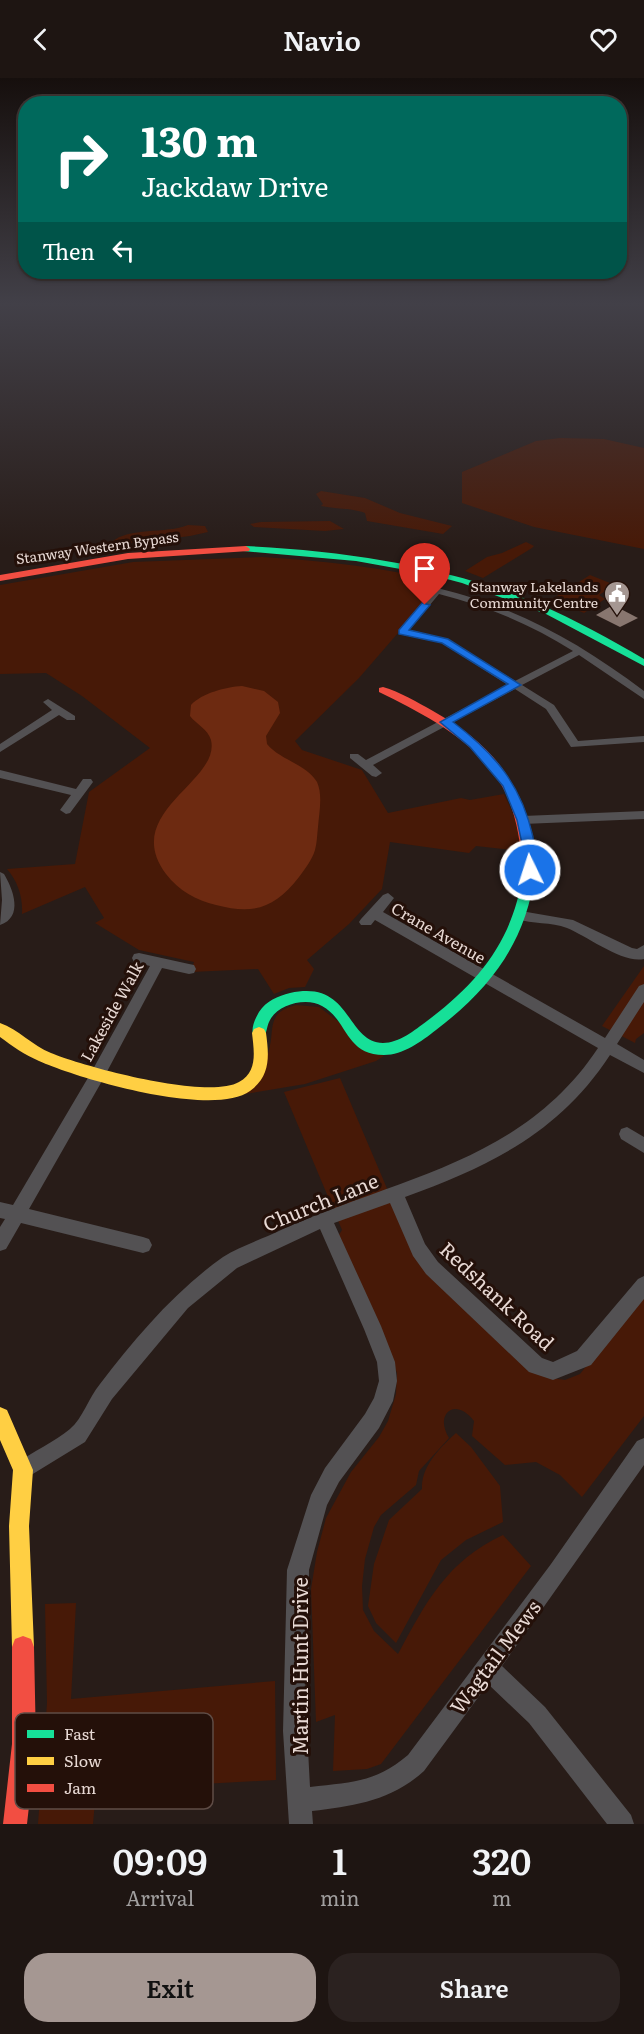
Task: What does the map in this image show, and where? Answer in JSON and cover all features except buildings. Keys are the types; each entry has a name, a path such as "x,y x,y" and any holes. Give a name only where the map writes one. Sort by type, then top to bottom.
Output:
{"street":[{"name":"Stanway Western Bypass","path":"0,578 84,563 170,552 261,549 340,555 416,567 491,588 564,618 600,636 644,663"},
{"path":"644,696 602,663 581,651 510,614 476,600 437,591 403,632 445,641 550,707 575,745 644,739"},
{"path":"366,764 581,651"},
{"path":"0,1029 47,1058 97,1076 173,1089 208,1092 241,1089 253,1078 262,1065 260,1025 274,1004 296,996 326,1001 361,1042 369,1047 382,1049 399,1045 439,1020 470,996 500,961 521,916 529,886 530,853 523,820 508,784 474,744 420,706 383,690"},
{"path":"48,702 71,718"},
{"path":"0,749 59,710"},
{"path":"354,756 376,773"},
{"path":"0,774 77,793"},
{"path":"66,810 87,782"},
{"path":"523,820 644,814"},
{"path":"0,878 10,906 7,916 0,920"},
{"name":"Crane Avenue","path":"388,898 371,918 487,978 644,1067"},
{"path":"521,916 568,923 629,953 640,955 644,950"},
{"name":"Lakeside Walk","path":"139,958 189,969"},
{"name":"Lakeside Walk","path":"0,1244 8,1213 97,1076 158,963"},
{"name":"Church Lane","path":"23,1470 78,1435 105,1392 182,1302 231,1262 324,1219 437,1178 495,1152 541,1122 569,1096 608,1047 644,990"},
{"path":"627,1134 644,1146"},
{"name":"Redshank Road","path":"395,1194 419,1250 432,1268 536,1365 554,1371 584,1358 644,1284"},
{"path":"8,1213 143,1245"},
{"name":"Martin Hunt Drive","path":"302,1824 296,1731 298,1570 318,1502 346,1452 372,1421 383,1401 388,1381 386,1362 376,1335 324,1219"},
{"path":"0,1417 23,1470 18,1526 25,1713"},
{"name":"Wagtail Mews","path":"301,1800 372,1790 393,1783 416,1763 644,1449"},
{"path":"487,1667 537,1715 622,1824"},
{"path":"15,1824 17,1809"}],"shaded area":[{"path":"560,438 604,439 644,448 644,549 534,527 462,503 462,472 536,441"},
{"path":"321,491 365,498 400,513 452,526 443,534 367,521 365,513 321,506 323,504 316,494"},
{"path":"330,521 344,529 325,531 254,527 250,524 261,522"},
{"path":"188,525 205,526 208,532 116,545 112,542 128,534"},
{"path":"526,542 534,546 483,578 465,571 487,557"},
{"path":"262,557 354,565 445,583 437,588 359,678 295,741 302,750 362,770 388,813 461,798 470,800 504,794 516,820 522,851 476,846 469,853 390,842 382,889 349,924 307,960 314,969 305,987 289,988 274,994 258,969 191,972 194,962 139,950 95,923 104,918 85,887 22,914 19,890 7,869 75,864 89,792 150,748 82,696 46,673 0,674 0,585 133,562"},
{"path":"590,575 615,585 599,595 605,599 584,613 552,599"},
{"path":"242,686 264,691 278,702 280,713 266,736 267,744 312,776 319,787 320,799 316,847 306,868 281,896 253,909 216,905 188,894 166,874 155,852 155,833 163,815 202,770 210,755 211,740 190,716 191,705 201,697 215,691"},
{"path":"644,966 644,1033 636,1039 635,1043 602,1026"},
{"path":"296,1005 319,1007 384,1056 376,1061 305,1084 245,1094 266,1058 275,1018 286,1008"},
{"path":"340,1078 417,1259 545,1377 565,1380 580,1374 644,1294 644,1416 582,1497 560,1475 536,1462 505,1465 472,1436 474,1421 467,1414 454,1409 445,1415 445,1429 449,1438 419,1471 416,1485 381,1515 374,1527 365,1559 362,1586 363,1610 374,1631 398,1654 429,1600 453,1570 484,1545 503,1535 531,1566 381,1764 367,1769 333,1771 335,1715 316,1722 311,1589 326,1518 351,1472 379,1437 388,1421 396,1394 397,1373 388,1349 335,1241 342,1230 284,1092"},
{"path":"456,1433 471,1447 500,1486 503,1522 466,1540 441,1560 396,1643 376,1623 368,1606 374,1564 389,1520 422,1489 428,1465"},
{"path":"76,1603 71,1699 275,1681 276,1780 213,1784 213,1713 46,1713 45,1604"},
{"path":"39,1809 94,1809 93,1824 38,1824"}],"traffic: fast":[{"path":"246,549 356,558 465,581 549,612 644,663"},
{"path":"259,1033 265,1015 277,1003 303,997 326,1001 340,1014 356,1037 372,1047 389,1048 412,1039 465,997 496,961 519,920 526,897 529,873"}],"traffic: slow":[{"path":"0,1029 35,1052 64,1065 144,1086 200,1093 224,1093 241,1089 250,1082 261,1064 259,1033"},
{"path":"0,1417 23,1470 19,1526 23,1647"}],"traffic: jam":[{"path":"0,578 128,556 246,549"},
{"path":"383,690 442,721 467,738 488,758 505,781 518,807 526,837 529,873"},
{"path":"23,1647 24,1713"},
{"path":"15,1824 17,1809"}],"place":[{"name":"Stanway Lakelands Community Centre","path":"617,617"}],"route":[{"path":"425,605 403,632 445,641 516,685 445,722 474,744 508,784 523,820 530,853 530,870"}]}
